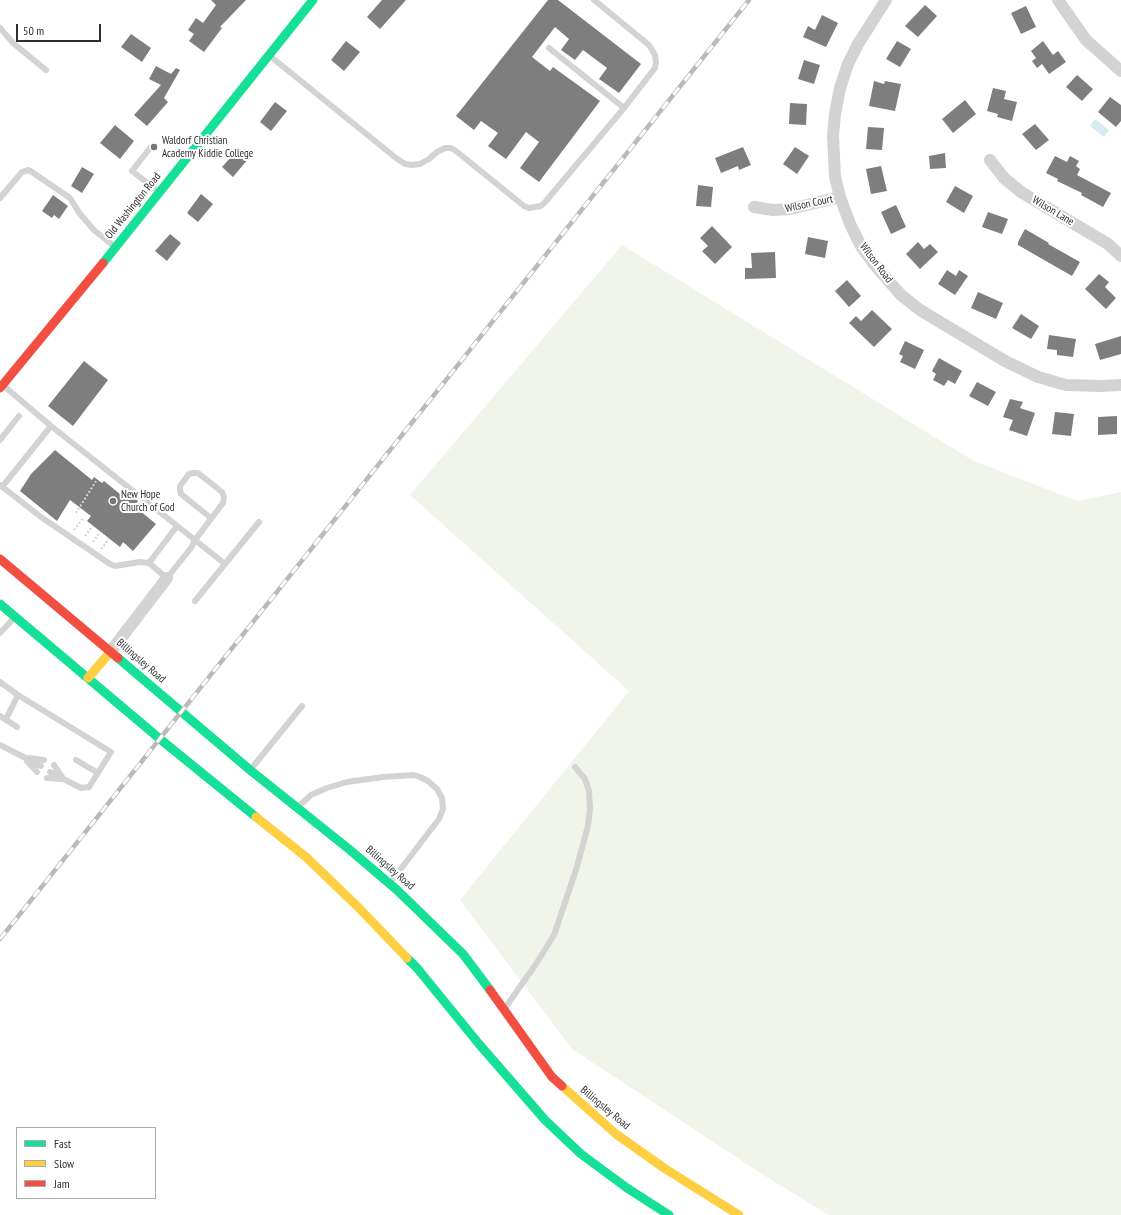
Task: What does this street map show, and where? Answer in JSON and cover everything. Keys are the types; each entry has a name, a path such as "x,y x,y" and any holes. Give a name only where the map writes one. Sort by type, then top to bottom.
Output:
{"main road":[{"name":"Old Washington Road","path":"1,386 115,247 313,0"},
{"name":"Billingsley Road","path":"0,559 111,651 250,770 390,883 463,954 552,1077 591,1113 616,1134 664,1168 740,1215"},
{"path":"0,604 160,739 306,857 358,907 417,968 479,1044 545,1120 587,1158 627,1188 669,1215"},
{"path":"88,678 111,651"}],"street":[{"name":"Wilson Road","path":"886,0 870,23 848,64 840,88 835,114 833,136 834,164 840,197 850,224 861,246 873,263 901,295 920,310 1005,361 1038,377 1066,385 1121,385"},
{"path":"1058,0 1086,40 1121,71"},
{"name":"Wilson Lane","path":"990,160 1004,178 1021,192 1108,244 1121,256"},
{"name":"Wilson Court","path":"754,207 773,210 790,210 840,197"},
{"path":"111,651 167,578"}],"lane":[{"path":"269,55 405,164 420,164 437,152 445,148 451,148 524,206 529,208 541,206 624,108 655,68 655,56 649,44 594,0"},
{"path":"0,28 13,43 46,70"},
{"path":"549,48 624,108"},
{"path":"150,148 132,171 159,192"},
{"path":"0,198 22,172 29,170 70,198 80,214 94,230 115,247"},
{"path":"1,386 225,564"},
{"path":"0,440 19,416"},
{"path":"51,426 1,486 41,518 110,564 115,566 140,562 149,563 167,578 191,548 194,540 223,503 224,497 222,492 198,473 193,472 189,474 180,486 181,494 211,518"},
{"path":"194,601 259,522"},
{"path":"149,563 177,526"},
{"path":"0,633 15,616"},
{"path":"0,682 18,695 111,752 89,787 81,788 64,779 48,775"},
{"path":"17,727 3,717 18,695"},
{"path":"250,770 302,706"},
{"path":"0,745 41,766"},
{"path":"25,758 44,760"},
{"path":"25,758 37,772"},
{"path":"76,760 98,773"},
{"path":"54,766 64,779"},
{"path":"504,1009 536,964 554,935 576,870 588,826 590,808 589,791 585,779 575,767"},
{"path":"297,808 311,795 347,782 383,777 414,776 428,781 442,798 443,809 440,819 390,883"}],"path":[{"path":"76,513 96,481"},
{"path":"69,536 83,518"},
{"path":"79,544 93,526"},
{"path":"88,549 100,532"},
{"path":"97,555 109,539"}],"shaded area":[{"path":"1095,119 1109,130 1104,137 1090,126"},
{"path":"622,245 972,460 1077,501 1121,492 1121,1215 829,1215 765,1176 572,1049 460,900 629,691 410,495"}],"building":[{"path":"211,0 246,0 220,27 222,28 204,52 189,41 194,34 188,30 196,18 203,23 216,5"},
{"path":"382,0 406,0 380,29 367,17"},
{"path":"548,0 558,0 641,64 619,93 599,79 607,68 583,50 575,60 561,50 569,39 555,27 532,57 550,71 553,67 600,101 539,182 520,168 539,142 526,132 506,159 488,146 498,133 481,121 474,130 456,116"},
{"path":"925,5 937,16 918,37 905,26"},
{"path":"1026,6 1036,27 1021,34 1011,13"},
{"path":"822,15 838,23 826,47 803,37 808,26 815,30"},
{"path":"131,34 151,48 142,62 121,47"},
{"path":"346,41 360,52 344,71 331,60"},
{"path":"897,41 911,49 900,67 886,59"},
{"path":"1043,41 1053,55 1058,51 1066,62 1049,74 1042,64 1037,68 1032,61 1036,58 1031,51"},
{"path":"804,60 820,65 814,84 798,79"},
{"path":"156,66 171,74 176,68 180,70 164,98 168,102 147,126 134,115 161,85 149,79"},
{"path":"1077,75 1093,89 1082,101 1066,87"},
{"path":"874,81 884,84 885,81 901,84 895,111 869,106"},
{"path":"993,88 1006,91 1004,99 1017,102 1012,121 997,117 998,114 987,111"},
{"path":"1110,97 1121,105 1121,121 1116,127 1098,112"},
{"path":"965,100 976,114 953,133 942,119"},
{"path":"275,102 287,111 271,131 260,122"},
{"path":"790,103 807,104 806,125 789,124"},
{"path":"1035,124 1049,140 1036,150 1022,134"},
{"path":"115,125 134,141 120,159 100,143"},
{"path":"868,127 884,128 882,150 866,149"},
{"path":"743,147 751,165 739,170 738,166 721,173 715,158"},
{"path":"795,147 809,156 797,174 783,164"},
{"path":"239,148 249,158 233,177 222,167"},
{"path":"945,153 946,168 930,169 929,156"},
{"path":"1055,156 1067,162 1070,156 1079,161 1076,166 1080,169 1077,175 1111,193 1103,207 1081,195 1082,193 1057,181 1058,179 1046,173"},
{"path":"881,166 887,191 871,194 866,169"},
{"path":"82,167 94,174 82,193 71,186"},
{"path":"698,185 713,187 711,207 696,206"},
{"path":"955,186 973,196 964,213 946,202"},
{"path":"201,194 213,204 198,222 187,213"},
{"path":"53,195 68,206 59,219 54,215 52,218 42,211"},
{"path":"896,205 906,227 891,234 881,212"},
{"path":"988,212 1008,219 1002,234 982,227"},
{"path":"712,226 732,247 715,264 702,251 708,246 700,238"},
{"path":"1025,229 1080,262 1072,276 1018,245 1018,242"},
{"path":"170,234 181,243 167,261 155,251"},
{"path":"808,237 828,241 825,258 805,254"},
{"path":"918,242 924,249 930,244 938,252 920,269 906,254"},
{"path":"775,252 776,278 745,279 745,268 752,268 751,253"},
{"path":"947,270 956,276 959,270 968,276 955,295 938,284"},
{"path":"1099,274 1109,282 1105,287 1116,298 1106,309 1085,289"},
{"path":"847,280 861,296 849,307 835,291"},
{"path":"978,292 1003,303 996,319 971,308"},
{"path":"872,310 892,329 874,347 849,323 856,316 861,321"},
{"path":"1021,314 1039,326 1031,339 1012,328"},
{"path":"1049,335 1076,339 1073,357 1057,355 1057,350 1047,349"},
{"path":"1121,336 1121,354 1100,360 1095,344"},
{"path":"905,341 924,350 915,369 900,362 903,356 899,354"},
{"path":"939,358 962,371 955,384 948,380 944,386 933,380 936,374 932,371"},
{"path":"84,361 108,380 73,426 48,406"},
{"path":"977,382 996,392 988,406 969,396"},
{"path":"1010,399 1023,402 1020,408 1035,413 1027,436 1009,430 1013,420 1003,417"},
{"path":"1055,412 1074,414 1071,436 1052,434"},
{"path":"1117,416 1117,434 1098,435 1098,417"},
{"name":"New Hope Church of God","path":"55,450 92,480 94,477 102,483 104,481 126,499 130,494 138,501 134,506 156,524 133,551 123,542 120,547 87,521 91,516 70,500 57,521 20,491 31,474"}],"railway":[{"path":"0,939 749,0"}],"traffic: fast":[{"path":"103,263 313,0"},
{"path":"0,604 160,739 256,817"},
{"path":"118,658 250,770 350,850 397,890 463,954 490,990"},
{"path":"407,958 545,1120 581,1154 627,1188 669,1215"}],"traffic: slow":[{"path":"88,678 111,651"},
{"path":"256,817 306,857 358,907 407,958"},
{"path":"562,1086 616,1134 664,1168 739,1215"}],"traffic: jam":[{"path":"0,388 103,263"},
{"path":"0,559 118,658"},
{"path":"490,990 552,1077 562,1086"}],"place":[{"name":"Waldorf Christian Academy Kiddie College","path":"154,147"},
{"name":"New Hope Church of God","path":"113,501"}]}
